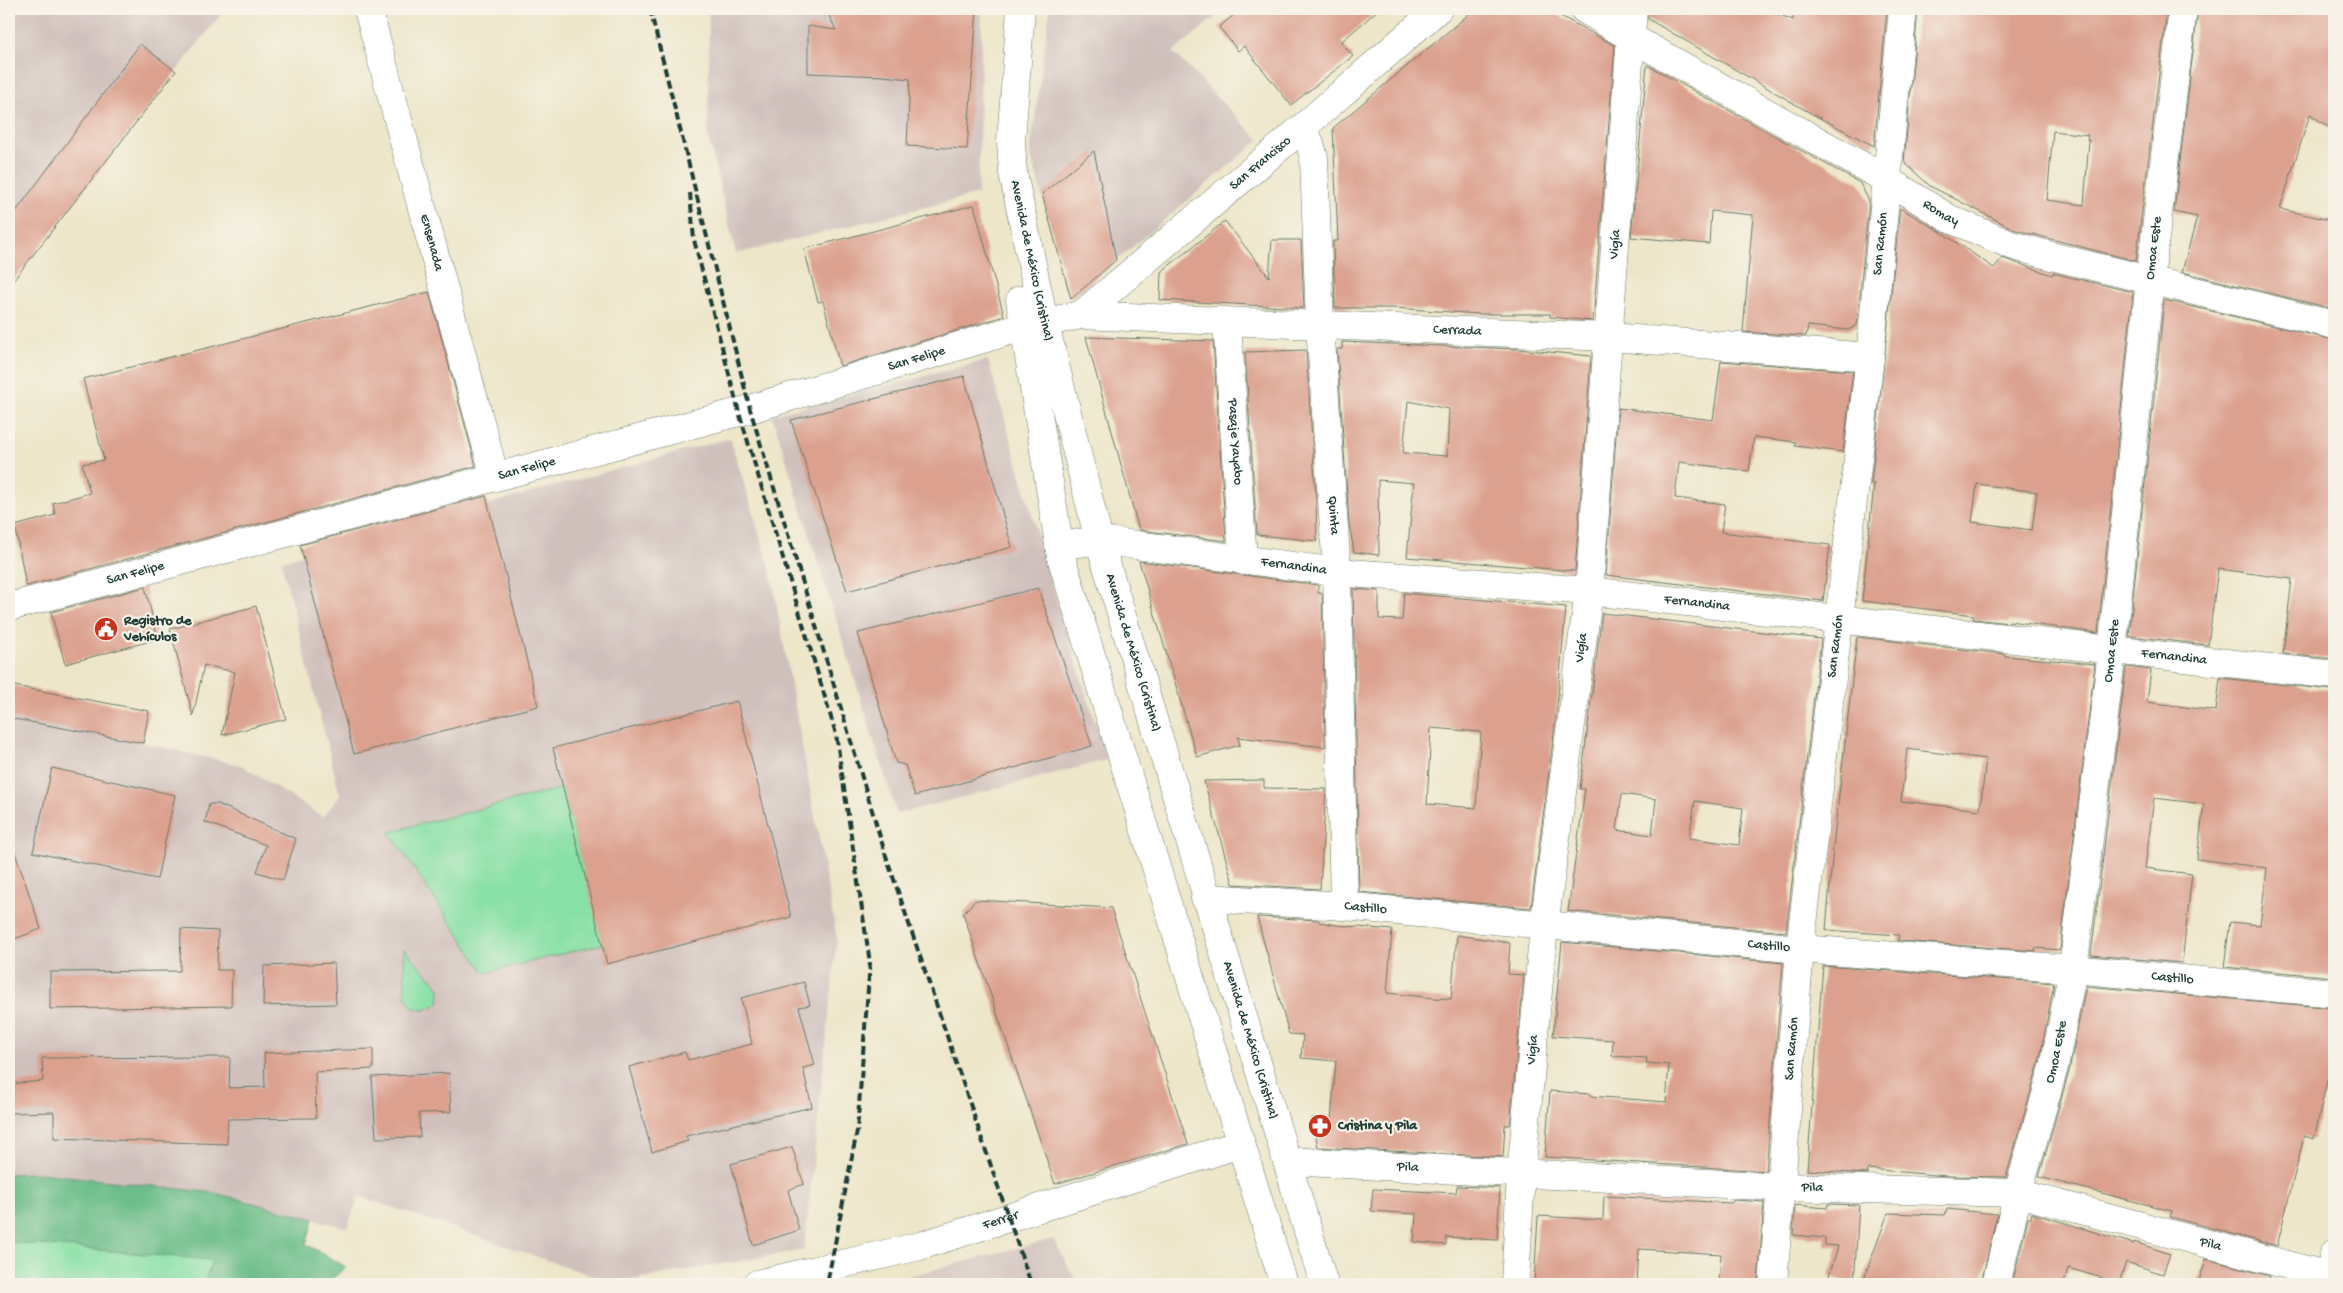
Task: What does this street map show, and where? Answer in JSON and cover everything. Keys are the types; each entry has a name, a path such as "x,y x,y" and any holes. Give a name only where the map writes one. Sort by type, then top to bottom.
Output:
{"street":[{"name":"Ensenada","path":"368,9 495,478"},
{"name":"San Francisco","path":"1081,314 1301,129 1438,9"},
{"name":"Romay","path":"1584,9 1630,37 1886,179 1948,218 1979,233 2038,252 2334,325"},
{"name":"Vigía","path":"1515,1284 1521,1175 1544,926 1589,591 1633,9"},
{"name":"San Ramón","path":"1773,1284 1800,949 1870,357 1903,9"},
{"name":"Omoa Este","path":"1996,1284 2018,1193 2054,1067 2073,968 2112,651 2150,279 2183,9"},
{"name":"Avenida de México (Cristina)","path":"1014,14 1012,173 1035,324 1060,546 1284,1284"},
{"name":"Quinta","path":"1301,129 1310,142 1314,158 1320,325 1337,572 1344,906"},
{"name":"Cerrada","path":"1035,324 1081,314 1227,322 1609,337 1870,357"},
{"name":"Pasaje Yayabo","path":"1227,322 1243,561"},
{"name":"San Felipe","path":"9,607 750,409 1035,324"},
{"name":"Avenida de México (Cristina)","path":"1035,324 1205,898 1324,1284"},
{"name":"Fernandina","path":"1060,546 1098,540 1243,561 1337,572 1589,591 2334,675"},
{"name":"Castillo","path":"1205,898 1344,906 1800,949 2073,968 2334,993"},
{"name":"Ferrer","path":"757,1284 920,1246 1240,1144"},
{"name":"Pila","path":"1287,1161 1521,1175 1782,1187 2018,1193 2330,1271"}],"shaded area":[{"path":"9,9 225,9 9,286"},
{"path":"709,9 982,9 978,194 736,254 708,136"},
{"path":"1050,9 1225,9 1173,52 1259,140 1071,299 1030,152"},
{"path":"988,360 1051,582 1107,760 897,814 772,415"},
{"path":"730,438 770,568 837,939 804,1250 614,1283 359,1196 347,1228 215,1193 40,1173 9,1174 9,718 143,743 241,765 323,817 340,795 281,561"},
{"path":"1053,1239 1078,1284 879,1284 990,1255"}],"green space":[{"path":"563,788 603,944 485,973 389,832"},
{"path":"404,949 440,988 439,1003 425,1010 413,1008 405,995"},
{"path":"40,1173 215,1193 314,1219 306,1244 346,1267 326,1284 268,1284 260,1280 253,1284 204,1284 212,1260 9,1242 9,1174"},
{"path":"9,1242 213,1260 204,1284 9,1284"}],"building":[{"path":"826,9 977,9 967,149 907,146 910,79 808,73 808,26 836,30"},
{"path":"1241,9 1379,9 1341,42 1353,56 1291,105 1244,46 1238,51 1219,27"},
{"path":"1475,9 1548,9 1615,46 1593,321 1550,317 1550,314 1479,314 1395,308 1335,308 1333,241 1338,241 1333,128"},
{"path":"1648,9 1765,9 1793,20 1794,9 1887,9 1874,146 1814,115 1648,19"},
{"path":"1918,9 2167,9 2136,261 2016,230 1930,186 1904,162","holes":["2053,131 2088,135 2084,205 2047,200"]},
{"path":"2198,9 2334,9 2334,131 2310,114 2280,209 2334,221 2334,309 2182,272 2197,217 2174,212"},
{"path":"140,44 176,71 9,286 9,221"},
{"path":"1647,65 1860,183 1869,201 1857,325 1848,330 1808,326 1806,336 1743,332 1753,215 1711,211 1709,244 1631,237"},
{"path":"1094,151 1116,260 1071,299 1042,194"},
{"path":"974,205 1004,316 840,366 823,301 818,302 804,249"},
{"path":"1900,208 1941,232 1994,268 2002,258 2052,275 2053,273 2133,292 2098,633 2009,621 2009,623 1973,619 1974,615 1862,601 1874,484 1871,484","holes":["1977,484 2037,492 2032,530 1972,522"]},
{"path":"1225,221 1269,277 1272,240 1301,240 1304,308 1160,300 1161,272"},
{"path":"429,292 476,466 26,586 15,526 55,515 53,503 90,493 82,464 104,460 83,379"},
{"path":"2164,300 2334,340 2334,659 2283,654 2292,579 2218,569 2208,645 2129,636"},
{"path":"1086,337 1213,341 1226,541 1139,530"},
{"path":"1342,342 1518,349 1591,356 1575,571 1407,557 1414,483 1378,480 1379,555 1354,552 1349,523 1337,349 1342,349","holes":["1408,401 1449,409 1447,456 1403,453"]},
{"path":"1306,350 1317,541 1257,535 1245,352"},
{"path":"1721,361 1853,371 1843,452 1795,446 1796,442 1754,437 1749,471 1679,462 1675,498 1725,504 1721,532 1830,545 1823,601 1606,575 1618,408 1713,420"},
{"path":"964,376 1012,547 847,591 791,420"},
{"path":"486,496 538,706 354,754 300,545"},
{"path":"1139,561 1318,585 1318,593 1322,593 1325,747 1238,737 1240,745 1197,757"},
{"name":"Registro de Vehículos","path":"145,587 158,639 65,664 51,612"},
{"path":"1038,588 1092,746 915,796 905,765 896,763 858,633"},
{"path":"1353,589 1379,591 1379,619 1402,620 1404,593 1566,607 1556,717 1531,908 1359,892","holes":["1431,728 1481,732 1476,808 1427,804"]},
{"path":"256,606 286,719 222,735 235,672 204,665 193,716 170,629"},
{"path":"1602,613 1821,639 1786,932 1568,911 1585,789 1580,789","holes":["1622,794 1656,799 1652,835 1617,830","1695,801 1743,808 1739,845 1689,838"]},
{"path":"1857,637 2005,654 2005,656 2095,664 2060,950 2035,948 2036,951 1898,941 1899,935 1826,930 1833,847","holes":["1907,749 1986,759 1980,810 1901,801"]},
{"path":"2126,667 2151,670 2147,702 2216,711 2220,678 2334,690 2334,977 2224,967 2230,922 2260,925 2267,868 2197,859 2204,804 2154,798 2145,868 2192,874 2182,963 2091,955"},
{"path":"9,685 149,711 143,743 9,718"},
{"path":"737,701 791,917 607,964 553,748"},
{"path":"52,768 175,795 157,879 33,852"},
{"path":"1264,780 1264,788 1326,789 1320,889 1233,884 1204,781"},
{"path":"209,804 218,804 296,839 283,880 257,872 266,845 205,822"},
{"path":"12,844 41,929 9,941 9,845"},
{"path":"976,900 1111,908 1188,1144 1055,1184 963,913"},
{"path":"1257,917 1319,920 1319,922 1336,925 1392,930 1387,993 1434,998 1451,999 1457,935 1510,943 1508,974 1524,975 1510,1125 1505,1125 1503,1157 1318,1147 1312,1118 1331,1120 1336,1061 1301,1058 1303,1035 1289,1034"},
{"path":"181,929 218,931 217,970 232,970 231,1006 50,1009 50,972 180,971"},
{"path":"1562,942 1783,963 1766,1171 1545,1157 1550,1091 1666,1102 1669,1065 1646,1063 1647,1058 1612,1056 1613,1040 1553,1036"},
{"path":"334,963 336,1004 263,1006 264,966"},
{"path":"1823,966 2054,983 2039,1063 2006,1177 1947,1176 1868,1169 1868,1174 1807,1170"},
{"path":"804,982 810,1005 799,1007 815,1065 803,1068 812,1107 686,1136 688,1141 652,1152 629,1067 685,1052 688,1060 752,1044 741,998"},
{"path":"2086,986 2334,1008 2334,1049 2314,1139 2304,1136 2277,1246 2170,1217 2172,1211 2039,1177 2069,1071"},
{"path":"373,1049 373,1069 315,1072 316,1118 228,1119 227,1144 54,1138 54,1112 9,1113 9,1084 43,1081 42,1058 230,1057 229,1088 265,1087 264,1053"},
{"path":"449,1073 451,1112 419,1113 420,1137 376,1138 372,1077"},
{"path":"792,1147 804,1184 788,1190 799,1230 753,1245 731,1164"},
{"path":"1457,1186 1500,1188 1497,1240 1446,1237 1446,1245 1414,1242 1416,1214 1371,1211 1373,1189 1456,1193"},
{"path":"1604,1196 1731,1203 1734,1200 1764,1202 1758,1284 1719,1284 1721,1254 1639,1249 1637,1284 1534,1284 1538,1216 1603,1220"},
{"path":"1828,1204 1859,1205 1854,1284 1829,1276 1838,1246 1825,1245 1825,1238 1793,1235 1795,1205 1827,1208"},
{"path":"1947,1209 1997,1214 1981,1284 1862,1284 1888,1213 1945,1215"},
{"path":"2032,1213 2170,1254 2163,1274 2126,1262 2119,1283 2068,1268 2064,1284 2012,1284 2028,1218 2031,1218"},
{"path":"2206,1259 2270,1276 2268,1284 2198,1284"}],"railway":[{"path":"650,9 750,409 885,853 1031,1284"},
{"path":"690,193 694,240 739,412 836,734 870,963 857,1131 827,1284"}],"place":[{"name":"Registro de Vehículos","path":"106,629"},
{"name":"Cristina y Pila","path":"1320,1126"}]}
